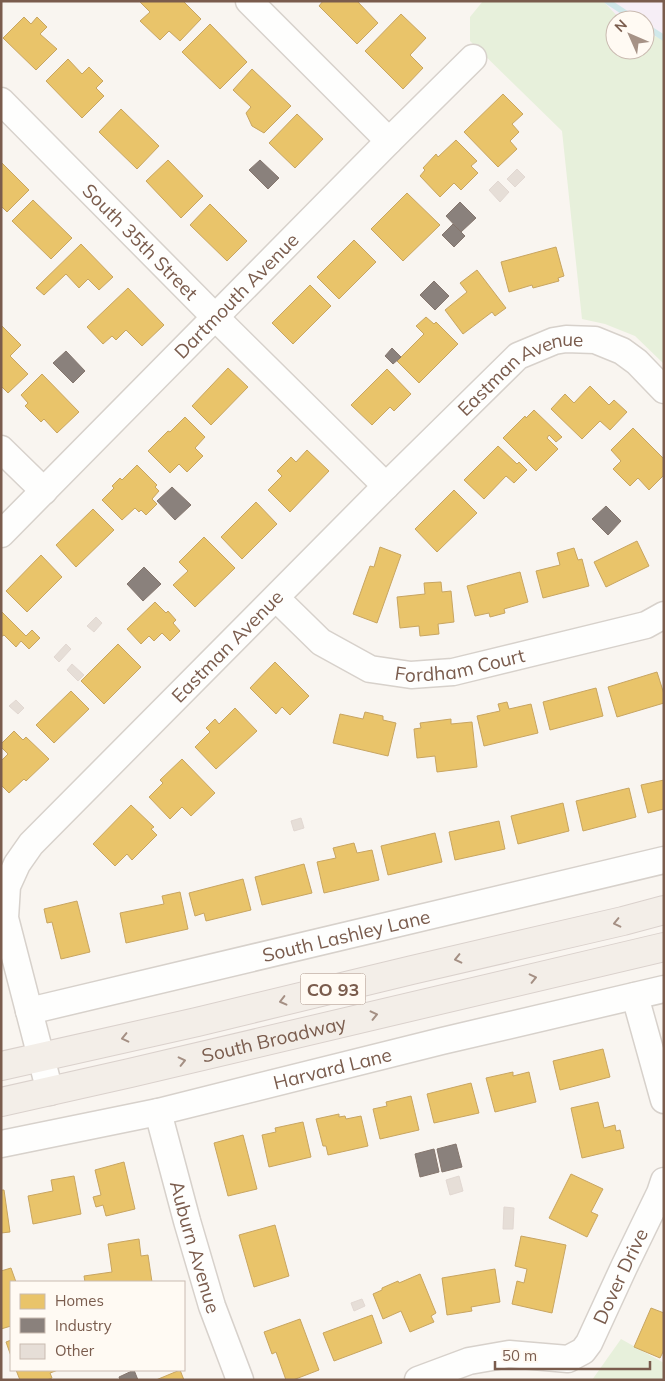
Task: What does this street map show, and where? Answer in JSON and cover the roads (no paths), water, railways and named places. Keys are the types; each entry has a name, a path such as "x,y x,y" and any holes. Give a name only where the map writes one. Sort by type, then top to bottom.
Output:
{"main road":[{"name":"South Broadway","path":"1,1066 623,922 664,910"},
{"name":"South Broadway","path":"1,1102 664,947"}],"street":[{"path":"249,1 389,141"},
{"name":"Dartmouth Avenue","path":"1,534 473,58"},
{"name":"South 35th Street","path":"1,101 386,486"},
{"name":"Eastman Avenue","path":"50,1092 5,918 7,886 17,864 31,844 386,486 518,356 554,341 566,339 595,340 622,351 637,362 664,390"},
{"path":"1,448 44,491"},
{"name":"Fordham Court","path":"276,598 320,642 370,669 411,675 453,672 646,625 664,615"},
{"name":"South Lashley Lane","path":"29,1010 664,860"},
{"name":"Harvard Lane","path":"1,1144 158,1112 442,1041 664,989"},
{"path":"635,996 664,1100"},
{"name":"Auburn Avenue","path":"158,1112 212,1306 240,1380"},
{"name":"Dover Drive","path":"418,1380 469,1360 509,1354 568,1359 583,1351 589,1343 664,1182"}],"waterway":[{"path":"607,1 621,10"},
{"path":"655,32 664,38"}]}
